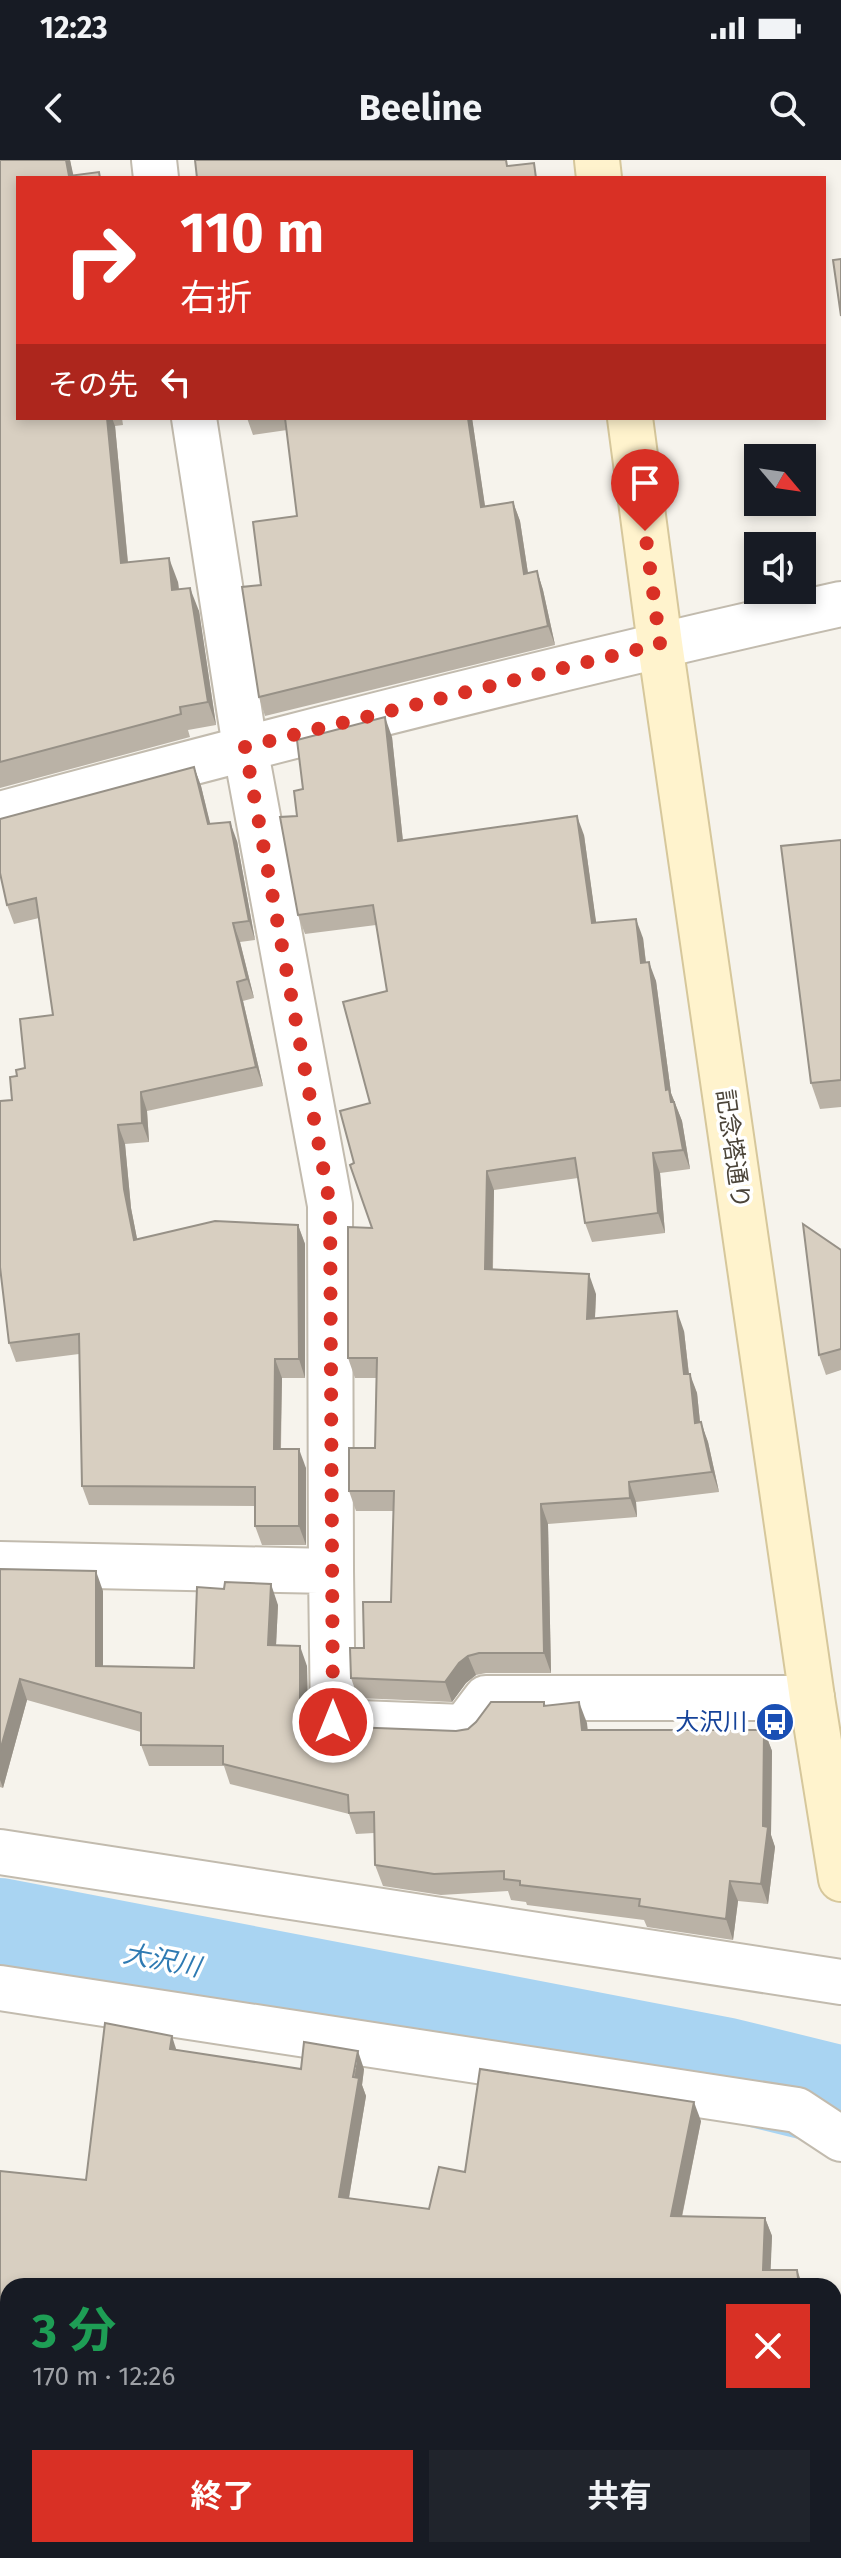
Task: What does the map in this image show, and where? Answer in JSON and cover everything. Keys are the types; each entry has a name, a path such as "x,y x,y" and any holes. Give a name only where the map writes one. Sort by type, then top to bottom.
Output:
{"street":[{"path":"194,420 245,747 330,1205 333,1722 464,1727 486,1698 812,1698"},
{"name":"記念塔通り","path":"630,420 812,1698 841,1879"},
{"path":"0,814 245,747 660,644 841,604"},
{"path":"1,1554 331,1571"},
{"path":"0,1852 841,1982"},
{"path":"0,1988 797,2110 841,2139"}],"building":[{"path":"0,160 66,160 69,176 16,176 16,420 107,420 121,563 169,558 172,590 190,588 208,702 180,707 181,714 0,762"},
{"path":"195,160 506,160 507,166 534,163 536,176 197,176"},
{"path":"99,172 100,176 69,176"},
{"path":"841,259 841,316 833,260"},
{"path":"285,420 468,420 481,507 513,502 524,574 537,571 548,626 259,697 242,587 261,585 253,522 297,516"},
{"path":"385,717 398,841 577,816 592,923 636,919 641,963 649,962 666,1090 669,1089 671,1102 674,1102 683,1150 653,1153 658,1213 585,1223 575,1158 487,1171 485,1269 589,1274 587,1319 677,1311 684,1374 690,1374 695,1423 701,1422 712,1472 629,1482 630,1498 541,1504 544,1653 479,1653 468,1656 445,1682 351,1678 350,1648 364,1648 363,1602 391,1602 394,1491 349,1491 349,1448 375,1448 377,1358 348,1358 348,1227 372,1228 350,1165 354,1163 340,1111 370,1103 343,1002 387,991 373,905 298,915 280,817 297,816 294,791 303,789 297,740"},
{"path":"194,767 208,824 230,822 249,921 233,923 247,979 237,982 256,1067 141,1092 142,1123 118,1125 124,1189 134,1240 215,1221 298,1225 299,1359 275,1359 274,1449 299,1449 299,1526 255,1526 255,1487 82,1486 79,1334 9,1343 0,1267 0,1101 12,1100 10,1077 17,1076 16,1070 25,1068 20,1019 53,1015 36,898 7,905 0,873 0,819"},
{"path":"841,840 841,1080 811,1083 781,846"},
{"path":"803,1224 841,1250 841,1349 819,1355"},
{"path":"0,1569 96,1571 96,1666 194,1668 197,1587 224,1589 225,1582 271,1584 268,1645 300,1646 300,1702 312,1722 324,1726 456,1731 468,1729 491,1702 544,1702 544,1706 579,1702 582,1730 764,1730 763,1826 768,1827 761,1884 730,1881 726,1919 639,1906 640,1899 520,1885 520,1881 504,1879 504,1871 434,1874 375,1865 374,1812 349,1813 348,1795 223,1764 223,1746 141,1745 141,1713 20,1679 0,1751"},
{"path":"105,2023 172,2036 170,2049 301,2069 304,2042 358,2051 353,2077 359,2078 339,2197 429,2209 439,2167 465,2172 480,2069 694,2102 671,2216 765,2218 763,2270 797,2270 798,2278 0,2278 0,2171 86,2180"}],"waterway":[{"name":"大沢川","path":"0,1929 723,2068 841,2097"}],"place":[{"name":"大沢川","path":"775,1722"}],"route":[{"path":"333,1722 330,1205 245,747 660,644 645,531"}]}
